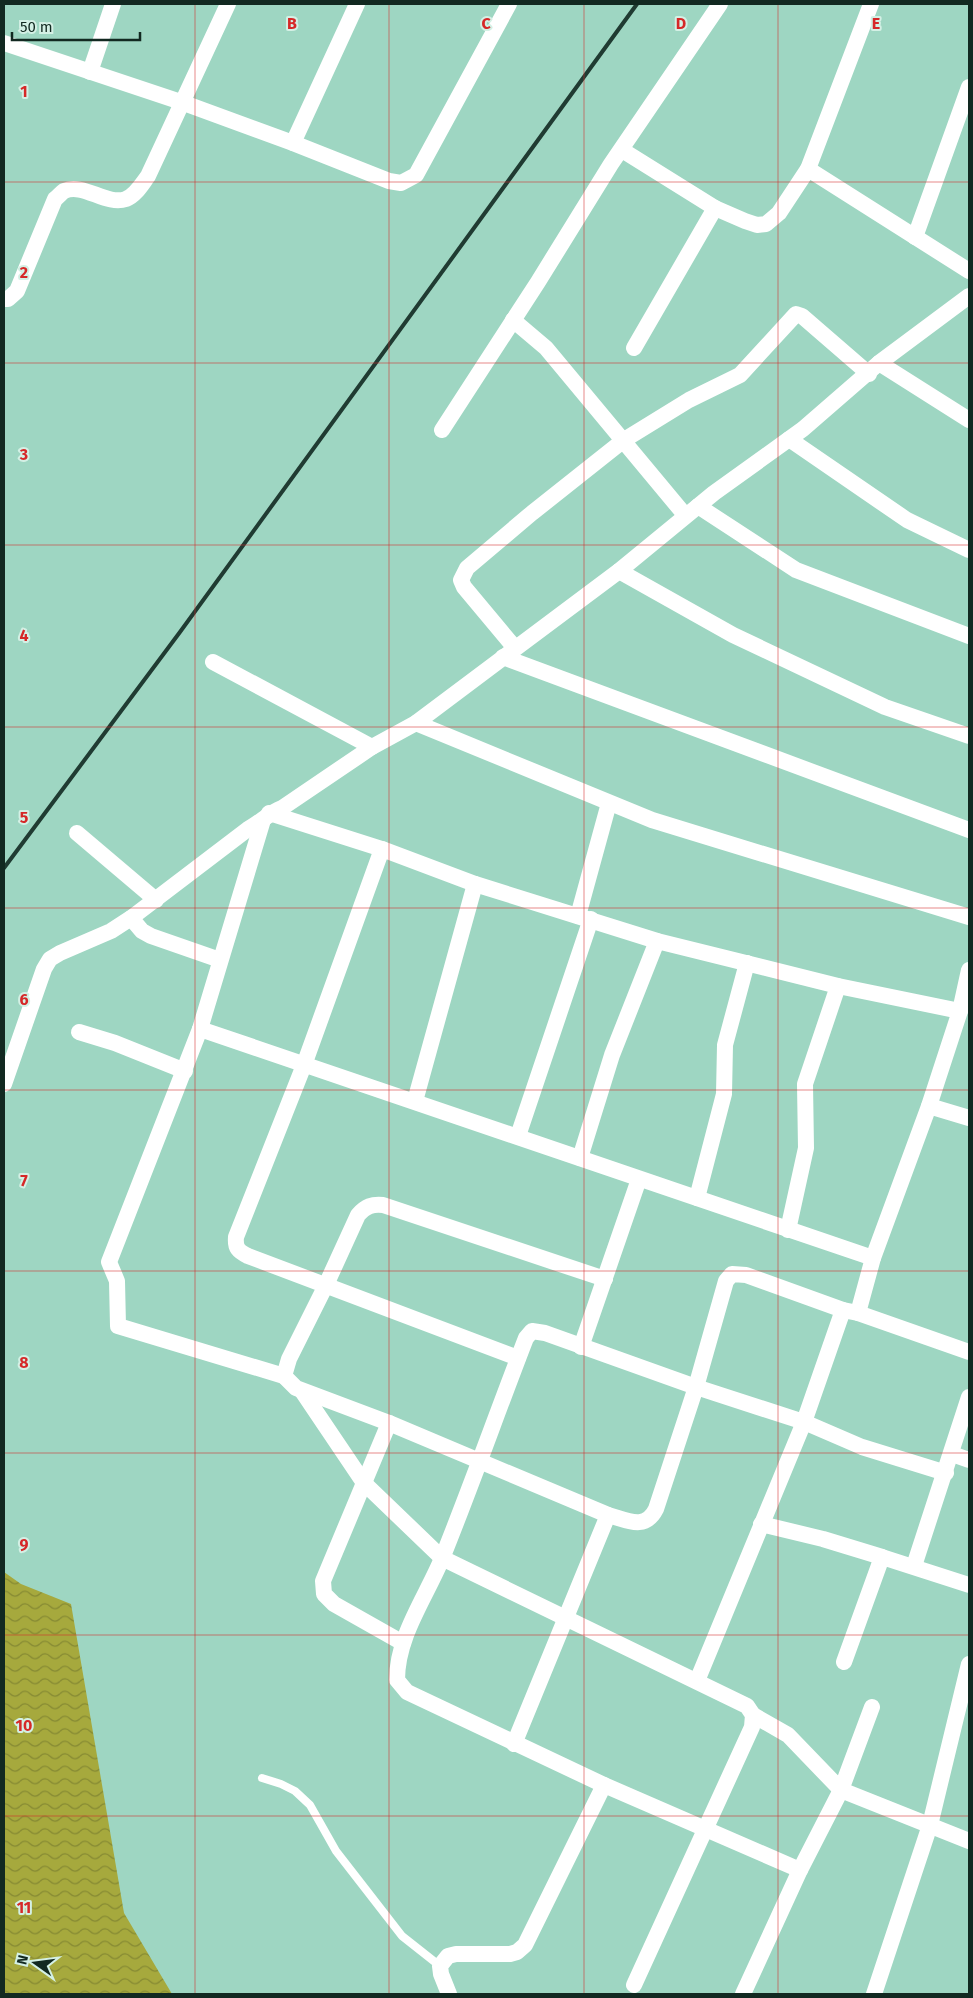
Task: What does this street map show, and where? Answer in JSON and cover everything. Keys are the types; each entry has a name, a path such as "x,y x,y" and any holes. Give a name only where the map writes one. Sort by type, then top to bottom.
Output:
{"street":[{"path":"90,72 113,4"},
{"path":"4,299 8,299 17,291 56,199 64,191 75,189 113,200 127,198 137,192 148,176 228,4"},
{"path":"293,143 357,4"},
{"path":"4,43 181,102 389,181 401,183 408,181 416,175 508,4"},
{"path":"442,430 610,164 622,150 720,4"},
{"path":"622,150 715,208 757,225 766,224 779,214 808,169 871,4"},
{"path":"915,237 969,87"},
{"path":"808,169 969,272"},
{"path":"634,348 715,208"},
{"path":"4,1084 44,969 50,959 111,930 131,918 248,829 372,747 416,723 619,571 692,511 789,439 874,368 969,296"},
{"path":"969,420 874,368 802,316 796,314 740,375 689,400 624,440 532,513 467,568 462,574 461,580 509,652 969,830"},
{"path":"513,320 546,348 624,440 692,511 796,570 969,636"},
{"path":"789,439 907,520 969,550"},
{"path":"619,571 733,635 786,661 885,707 969,736"},
{"path":"213,662 372,747"},
{"path":"416,723 652,820 969,917"},
{"path":"518,1136 584,917 609,802"},
{"path":"266,817 382,849 475,884 657,941 838,986 960,1012"},
{"path":"266,817 200,1029 109,1262 117,1281 118,1326 284,1376 296,1388 389,1423 608,1515 644,1523 652,1519 696,1387 726,1281 732,1274 746,1275 969,1352"},
{"path":"77,833 156,900"},
{"path":"382,849 304,1065 236,1238 236,1246 240,1252 248,1256 518,1358"},
{"path":"415,1101 475,884"},
{"path":"131,918 142,931 151,936 220,960"},
{"path":"580,1158 612,1056 657,941"},
{"path":"698,1198 724,1094 725,1045 747,963"},
{"path":"697,1681 873,1258 929,1106 960,1012 969,970"},
{"path":"788,1230 806,1148 805,1084 838,986"},
{"path":"200,1029 873,1258"},
{"path":"79,1032 115,1043 185,1071"},
{"path":"929,1106 969,1118"},
{"path":"581,1347 639,1179"},
{"path":"284,1376 289,1358 326,1285 358,1215 364,1208 372,1204 383,1205 605,1279"},
{"path":"800,1870 604,1785 407,1692 397,1680 397,1666 403,1643 442,1558 518,1358 526,1338 532,1331 545,1333 696,1387 804,1422 862,1447 946,1473"},
{"path":"302,1390 364,1483 442,1558 747,1706 753,1715 788,1735 841,1790 969,1841"},
{"path":"914,1566 946,1473 969,1397"},
{"path":"389,1423 323,1582 324,1594 334,1604 403,1643"},
{"path":"952,1454 969,1460"},
{"path":"514,1744 564,1618 608,1515"},
{"path":"762,1524 823,1539 969,1584"},
{"path":"844,1662 882,1557"},
{"path":"874,1994 930,1826 969,1664"},
{"path":"743,1994 800,1870 841,1790 872,1707"},
{"path":"634,1984 752,1727 753,1715"},
{"path":"449,1994 440,1966 448,1956 456,1954 510,1954 521,1948 604,1785"}],"lane":[{"path":"262,1778 295,1791 310,1805 336,1851 402,1936 440,1966"}],"water":[{"path":"4,1572 21,1584 71,1604 124,1913 172,1994 4,1994"}],"railway":[{"path":"4,868 180,632 637,4"}]}
